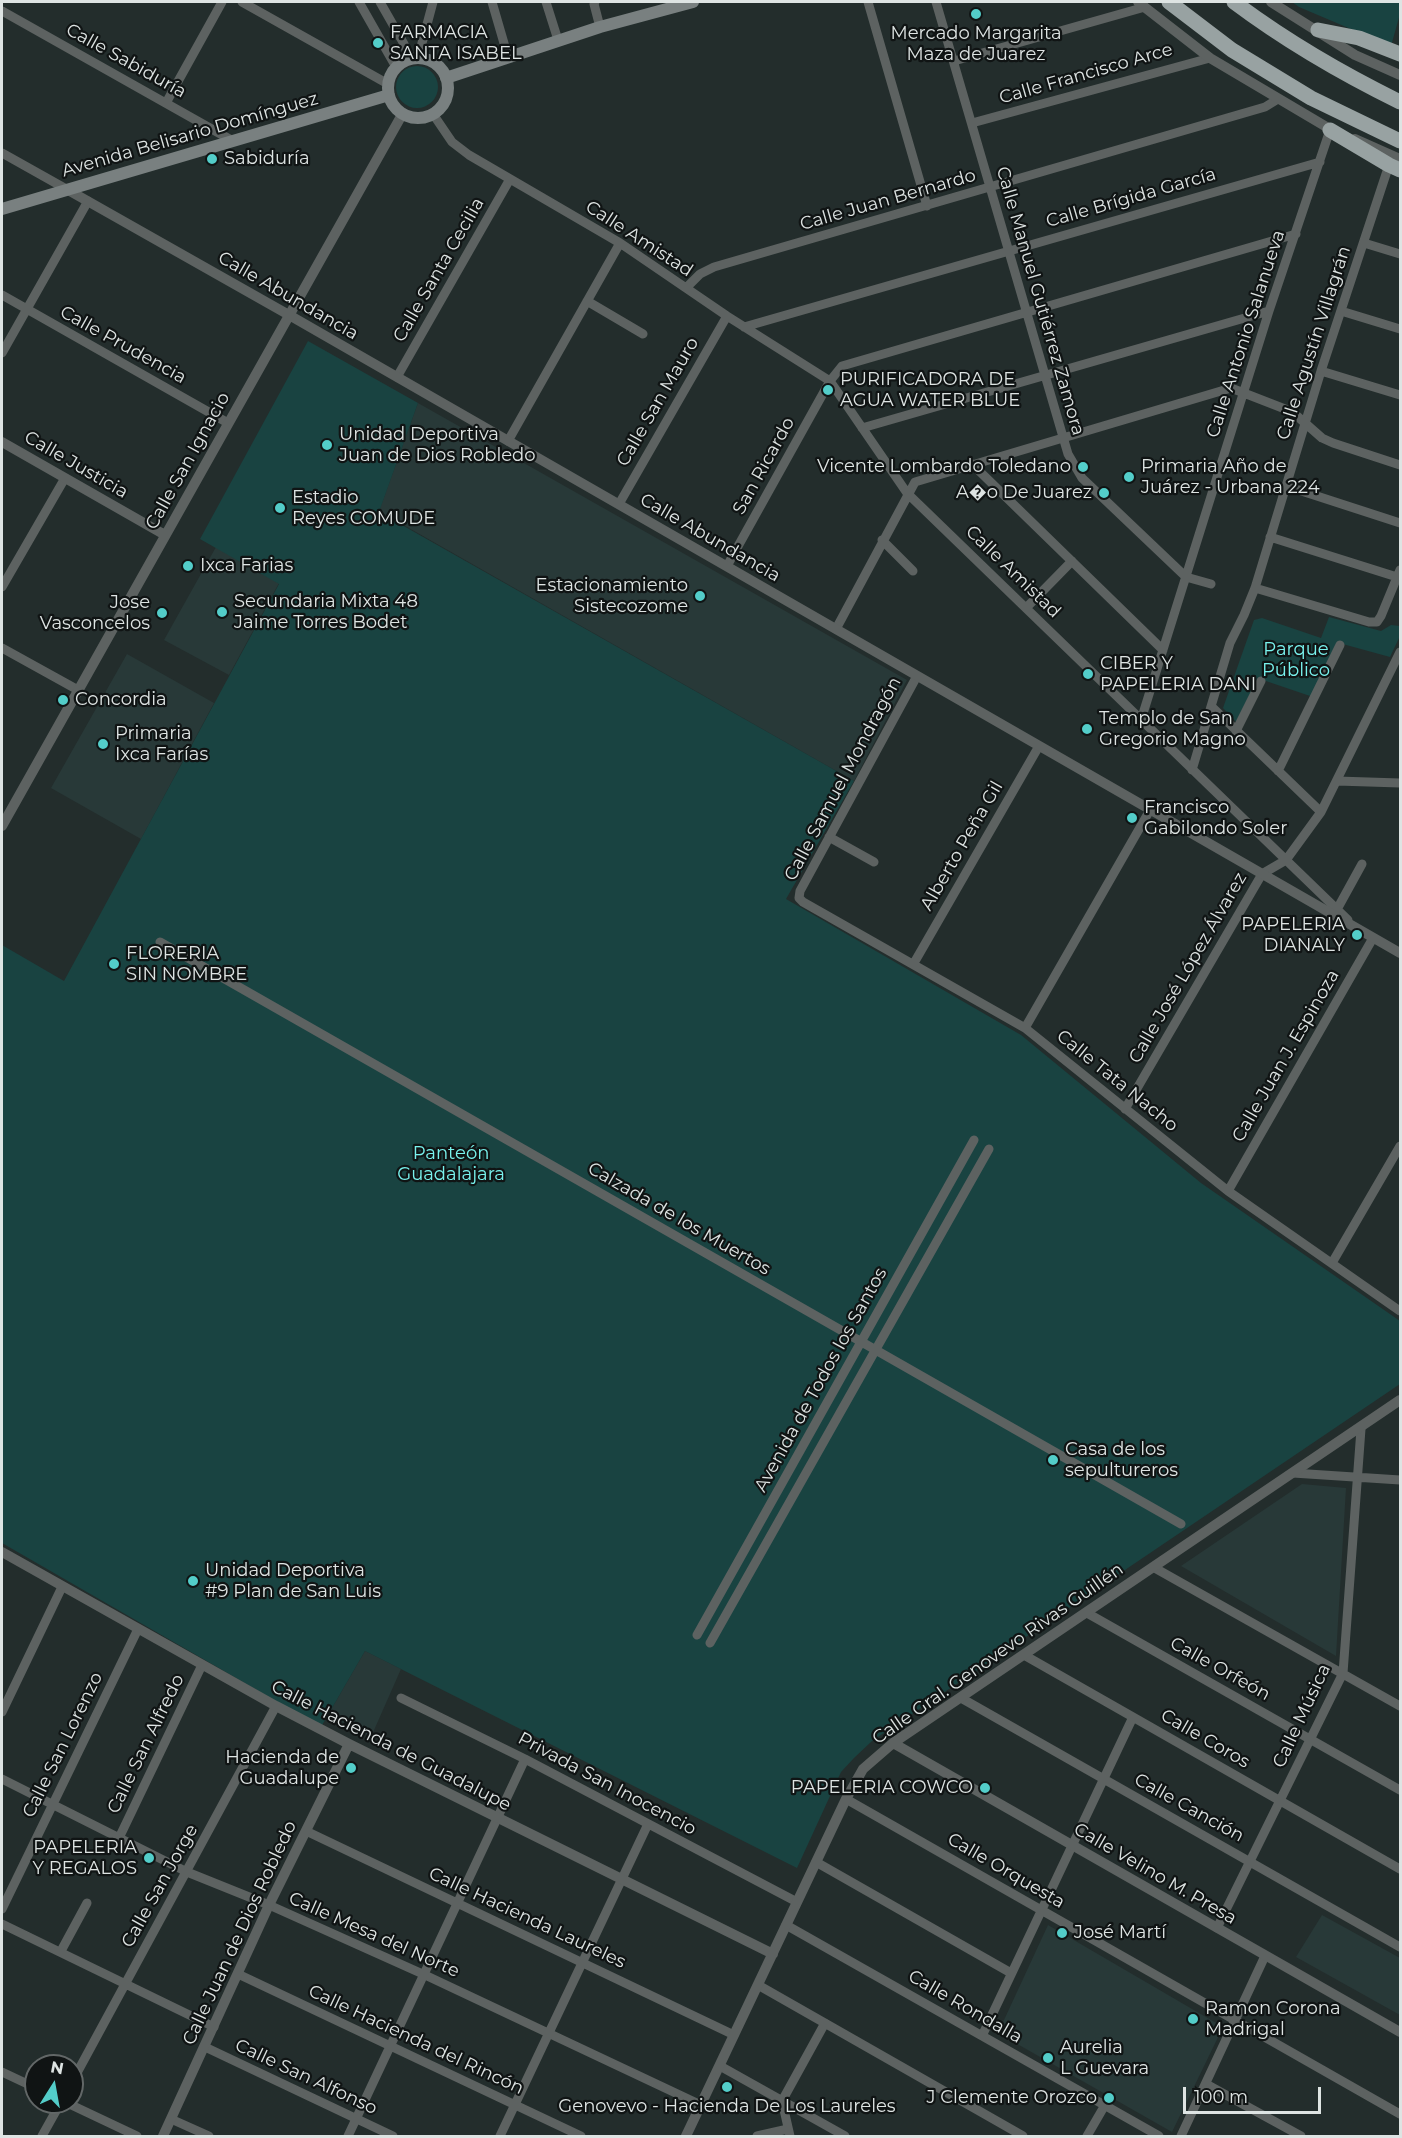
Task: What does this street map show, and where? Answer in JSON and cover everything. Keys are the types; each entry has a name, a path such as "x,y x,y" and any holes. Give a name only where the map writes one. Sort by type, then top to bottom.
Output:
{"highway":[{"path":"1168,2 1232,50 1311,98 1401,141"},
{"path":"1234,2 1298,47 1401,102"},
{"path":"1318,30 1359,38 1401,54"},
{"path":"1330,130 1397,165"}],"main road":[{"path":"446,78 603,26 693,2"},
{"path":"413,58 433,62 439,66 446,78 448,90 446,99 433,114 413,117 403,113 392,102 388,89 396,67 413,58"},
{"name":"Avenida Belisario Domínguez","path":"2,209 233,141 388,89"}],"street":[{"path":"166,103 222,2"},
{"path":"242,2 388,89"},
{"path":"359,2 396,67"},
{"path":"380,2 413,58"},
{"path":"413,58 434,2"},
{"path":"492,2 508,57"},
{"path":"546,2 558,40"},
{"path":"596,2 594,4 603,26"},
{"path":"868,2 927,206"},
{"name":"Calle Manuel Gutiérrez Zamora","path":"936,2 1068,454 1082,478 1186,577 1211,584"},
{"path":"1271,2 1318,30 1355,56 1401,75"},
{"path":"954,61 1142,4 1210,58 1330,130"},
{"name":"Calle Sabiduría","path":"2,10 233,141"},
{"name":"Calle Francisco Arce","path":"972,123 1210,58"},
{"name":"Calle Juan Bernardo","path":"686,288 700,274 714,267 1264,107 1278,99"},
{"name":"Calle San Ignacio","path":"2,826 403,113"},
{"name":"Calle Amistad","path":"433,114 452,142 469,155 620,243 727,316 830,381 907,493 1286,861 1335,912"},
{"name":"Calle Antonio Salanueva","path":"1141,720 1269,311 1330,130"},
{"name":"Calle Abundancia","path":"2,153 289,315 1262,874 1335,912 1373,938 1401,953"},
{"name":"Calle Brígida García","path":"744,327 1320,162"},
{"name":"Calle Agustín Villagrán","path":"1192,770 1230,643 1255,588 1321,371 1364,243 1397,165"},
{"name":"Calle Santa Cecilia","path":"397,377 510,180"},
{"path":"2,353 88,201"},
{"path":"830,381 846,364 1296,234"},
{"path":"508,441 620,243"},
{"path":"1364,243 1401,254"},
{"name":"Calle Prudencia","path":"2,295 228,423"},
{"path":"587,301 643,334"},
{"path":"862,428 1269,311"},
{"path":"1341,311 1401,329"},
{"name":"Calle San Mauro","path":"619,504 727,316"},
{"path":"1321,371 1401,395"},
{"name":"San Ricardo","path":"727,566 830,381"},
{"path":"836,629 907,493 912,484 919,479 1231,388 1244,391 1285,409 1322,438 1333,443 1401,465"},
{"name":"Calle Justicia","path":"2,442 165,535"},
{"path":"972,464 1163,650"},
{"path":"2,587 65,478"},
{"path":"1286,486 1401,523"},
{"path":"1255,588 1369,622 1377,622 1399,574 1270,537"},
{"path":"882,540 913,571"},
{"path":"1026,608 1071,561"},
{"path":"1278,771 1341,645"},
{"path":"2,648 78,690"},
{"path":"1262,874 1286,861 1321,812 1401,652"},
{"name":"Calle Samuel Mondragón","path":"799,898 800,891 917,676"},
{"path":"1236,731 1261,681"},
{"path":"1212,707 1321,812"},
{"name":"Alberto Peña Gil","path":"914,963 1039,746"},
{"path":"1337,781 1401,783"},
{"path":"1025,1028 1150,810"},
{"path":"829,837 874,862"},
{"path":"1335,912 1362,864"},
{"name":"Calle José López Álvarez","path":"1125,1109 1262,874"},
{"name":"Calle Tata Nacho","path":"799,898 802,902 914,963 1025,1028 1228,1191 1401,1311"},
{"name":"Calle Juan J. Espinoza","path":"1228,1191 1373,938"},
{"name":"Calzada de los Muertos","path":"160,942 1181,1524"},
{"name":"Avenida de Todos los Santos","path":"696,1635 974,1140"},
{"path":"1332,1263 1401,1146"},
{"name":"Avenida de Todos los Santos","path":"710,1643 989,1149"},
{"name":"Calle Gral. Genovevo Rivas Guillén","path":"686,2136 862,1769 893,1743 1401,1400"},
{"name":"Calle Música","path":"1217,1928 1343,1673 1360,1428"},
{"path":"1293,1473 1401,1480"},
{"name":"Calle Hacienda de Guadalupe","path":"2,1552 276,1706 498,1819 773,1954"},
{"path":"1154,1567 1401,1706"},
{"path":"2,1712 62,1587"},
{"name":"Calle Orfeón","path":"1087,1613 1401,1790"},
{"name":"Calle San Lorenzo","path":"2,1909 138,1629"},
{"name":"Calle Coros","path":"1024,1655 1401,1869"},
{"name":"Calle San Alfredo","path":"119,1838 202,1665"},
{"name":"Privada San Inocencio","path":"401,1698 525,1759 797,1902"},
{"name":"Calle Canción","path":"961,1698 1401,1947"},
{"name":"Calle San Jorge","path":"84,2060 276,1706"},
{"path":"982,2036 1133,1717"},
{"name":"Calle Velino M. Presa","path":"893,1743 1401,2032"},
{"name":"Calle Juan de Dios Robledo","path":"163,2136 269,1905 349,1744"},
{"path":"348,2136 459,1904 525,1759"},
{"name":"Calle Mesa del Norte","path":"2,1779 187,1872 269,1905 425,1975 701,2105"},
{"name":"Calle Orquesta","path":"846,1799 1401,2114"},
{"path":"500,2136 648,1824"},
{"name":"Calle Hacienda Laureles","path":"306,1831 734,2035"},
{"path":"816,1862 1011,1973"},
{"path":"61,1951 87,1903"},
{"path":"2,1924 214,2027"},
{"name":"Calle Rondalla","path":"786,1925 1159,2136"},
{"path":"1181,2136 1265,1956"},
{"name":"Calle Hacienda del Rincón","path":"238,1974 581,2136"},
{"path":"758,1985 1023,2136"},
{"path":"757,2136 789,2133 782,2101 825,2023"},
{"name":"Calle San Alfonso","path":"205,2047 393,2136"},
{"path":"720,2066 845,2136"},
{"path":"2,2072 24,2082"},
{"path":"1206,2084 1301,2136"},
{"path":"1087,2136 1105,2106"},
{"path":"84,2112 137,2136"},
{"path":"42,2136 56,2114"},
{"path":"171,2119 209,2136"}],"shaded area":[{"path":"418,403 907,680 854,781 379,511"},
{"name":"Secundaria Mixta 48 Jaime Torres Bodet","path":"216,547 279,583 229,675 164,640"},
{"path":"127,654 214,703 141,839 51,788"},
{"path":"1302,1484 1346,1488 1336,1656 1181,1566"},
{"path":"365,1651 401,1669 371,1737 328,1715"},
{"path":"1322,1915 1400,1958 1400,2015 1296,1957"},
{"path":"1048,1925 1223,2027 1172,2132 998,2033"}],"green space":[{"path":"1292,2 1400,2 1400,14 1391,46"},
{"path":"417,66 432,72 438,87 432,102 417,108 402,102 396,87 402,72"},
{"name":"Panteón Guadalajara","path":"308,341 418,403 379,512 854,781 786,899 1021,1035 1201,1183 1400,1321 1400,1384 872,1741 841,1772 797,1868 365,1651 321,1727 2,1543 2,945 64,981 279,584 200,539"},
{"name":"Parque Público","path":"1329,617 1381,631 1391,625 1400,626 1400,636 1390,657 1339,643 1313,697 1260,679 1238,724 1223,708 1254,620 1262,618 1321,638"}],"place":[{"name":"Mercado Margarita Maza de Juarez","path":"976,14"},
{"name":"FARMACIA SANTA ISABEL","path":"378,43"},
{"name":"Sabiduría","path":"212,159"},
{"name":"PURIFICADORA DE AGUA WATER BLUE","path":"828,390"},
{"name":"Unidad Deportiva Juan de Dios Robledo","path":"327,445"},
{"name":"Vicente Lombardo Toledano","path":"1083,467"},
{"name":"Primaria Año de Juárez - Urbana 224","path":"1129,477"},
{"name":"A�o De Juarez","path":"1104,493"},
{"name":"Estadio Reyes COMUDE","path":"280,508"},
{"name":"Ixca Farias","path":"188,566"},
{"name":"Estacionamiento Sistecozome","path":"700,596"},
{"name":"Secundaria Mixta 48 Jaime Torres Bodet","path":"222,612"},
{"name":"Jose Vasconcelos","path":"162,613"},
{"name":"CIBER Y PAPELERIA DANI","path":"1088,674"},
{"name":"Concordia","path":"63,700"},
{"name":"Templo de San Gregorio Magno","path":"1087,729"},
{"name":"Primaria Ixca Farías","path":"103,744"},
{"name":"Francisco Gabilondo Soler","path":"1132,818"},
{"name":"PAPELERIA DIANALY","path":"1357,935"},
{"name":"FLORERIA SIN NOMBRE","path":"114,964"},
{"name":"Casa de los sepultureros","path":"1053,1460"},
{"name":"Unidad Deportiva #9 Plan de San Luis","path":"193,1581"},
{"name":"Hacienda de Guadalupe","path":"351,1768"},
{"name":"PAPELERIA COWCO","path":"985,1788"},
{"name":"PAPELERIA Y REGALOS","path":"149,1858"},
{"name":"José Martí","path":"1062,1933"},
{"name":"Ramon Corona Madrigal","path":"1193,2019"},
{"name":"Aurelia L Guevara","path":"1048,2058"},
{"name":"Genovevo - Hacienda De Los Laureles","path":"727,2087"},
{"name":"J Clemente Orozco","path":"1109,2098"}]}
